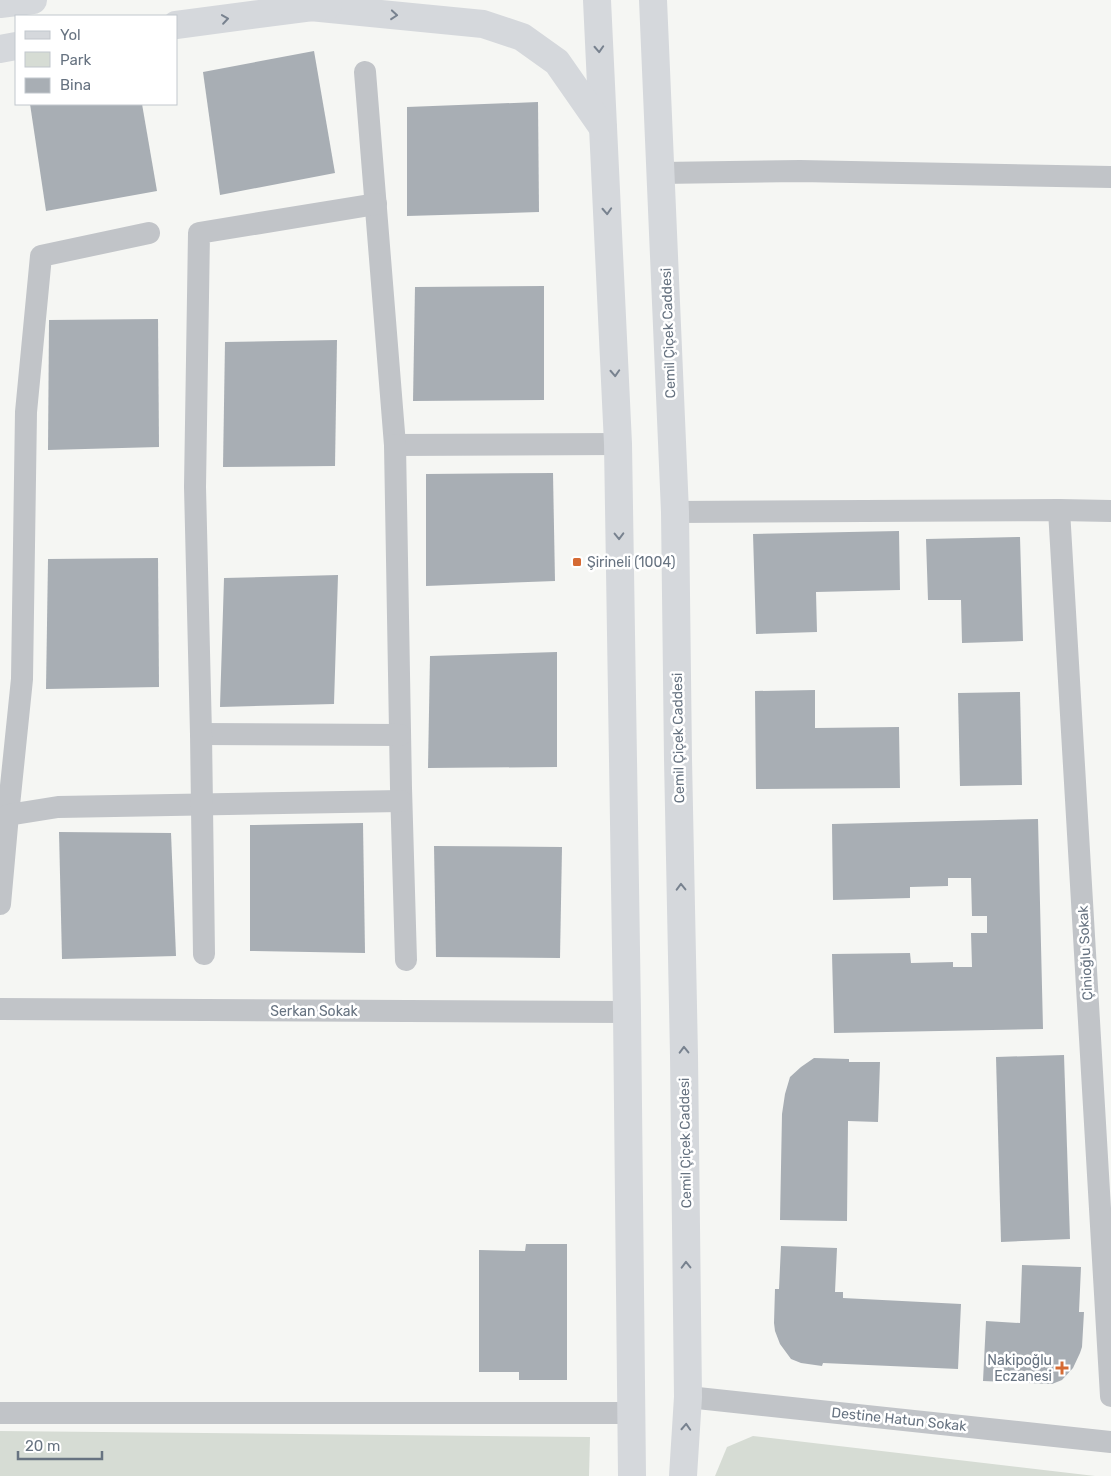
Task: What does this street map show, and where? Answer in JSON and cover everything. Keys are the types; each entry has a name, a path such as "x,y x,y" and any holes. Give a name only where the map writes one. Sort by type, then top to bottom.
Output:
{"street":[{"path":"0,4 33,0"},
{"path":"178,25 364,0"},
{"path":"597,0 618,444 632,1476"},
{"name":"Cemil Çiçek Caddesi","path":"654,0 675,512 688,1397 683,1476"},
{"path":"310,7 483,24 522,38 558,62 603,128"},
{"path":"0,49 15,46"},
{"path":"364,72 395,445 401,801 406,960"},
{"path":"661,173 800,171 1111,178"},
{"path":"204,954 195,487 199,233 376,204"},
{"path":"0,904 22,679 26,412 41,256 150,233"},
{"path":"395,445 618,444"},
{"name":"Çinioğlu Sokak","path":"1059,510 1101,1049 1111,1396"},
{"path":"675,512 1111,511"},
{"path":"201,734 400,735"},
{"path":"8,815 58,807 401,801"},
{"name":"Serkan Sokak","path":"0,1009 627,1012"},
{"name":"Destine Hatun Sokak","path":"688,1397 1111,1442"},
{"path":"0,1413 632,1413"}],"green space":[{"path":"0,1431 590,1437 589,1476 0,1476"},
{"path":"753,1436 1095,1476 715,1476 727,1447"}],"building":[{"path":"314,51 335,173 220,195 203,72"},
{"path":"538,102 539,212 407,216 407,107"},
{"path":"30,105 142,105 157,191 46,211"},
{"path":"544,286 544,400 413,401 415,287"},
{"path":"158,319 159,447 48,450 49,320"},
{"path":"337,340 335,466 223,467 225,342"},
{"path":"553,473 555,581 426,586 426,474"},
{"path":"899,531 900,590 816,592 817,632 756,634 753,534"},
{"path":"1020,537 1023,641 962,643 961,600 928,600 926,539"},
{"path":"158,558 159,687 46,689 48,559"},
{"path":"338,575 334,704 220,707 224,578"},
{"path":"557,652 557,767 428,768 430,656"},
{"path":"815,690 815,728 899,727 900,788 756,789 755,691"},
{"path":"1020,692 1022,785 960,786 958,693"},
{"path":"1038,819 1043,1029 834,1033 832,954 910,953 911,963 953,962 953,967 972,967 971,933 987,933 987,916 972,916 971,878 948,878 948,886 910,887 910,898 833,900 832,824"},
{"path":"363,823 365,953 250,951 250,825"},
{"path":"59,832 171,833 176,956 62,959"},
{"path":"434,846 562,847 560,958 436,957"},
{"path":"1064,1055 1070,1239 1001,1242 996,1057"},
{"path":"814,1058 849,1059 849,1062 880,1062 878,1122 848,1121 847,1221 780,1220 782,1114 785,1094 790,1077"},
{"path":"526,1244 567,1244 567,1380 519,1380 519,1372 479,1372 479,1250 525,1251"},
{"path":"781,1246 837,1248 835,1292 843,1292 843,1298 961,1304 958,1369 823,1363 822,1366 801,1363 791,1359 780,1344 774,1323 775,1289 779,1289"},
{"path":"1022,1265 1081,1267 1079,1312 1084,1312 1082,1347 1073,1368 1062,1380 1052,1384 983,1381 986,1321 1020,1323"}],"place":[{"name":"Şirineli (1004)","path":"577,562"},
{"name":"Nakipoğlu Eczanesi","path":"1062,1368"}]}
